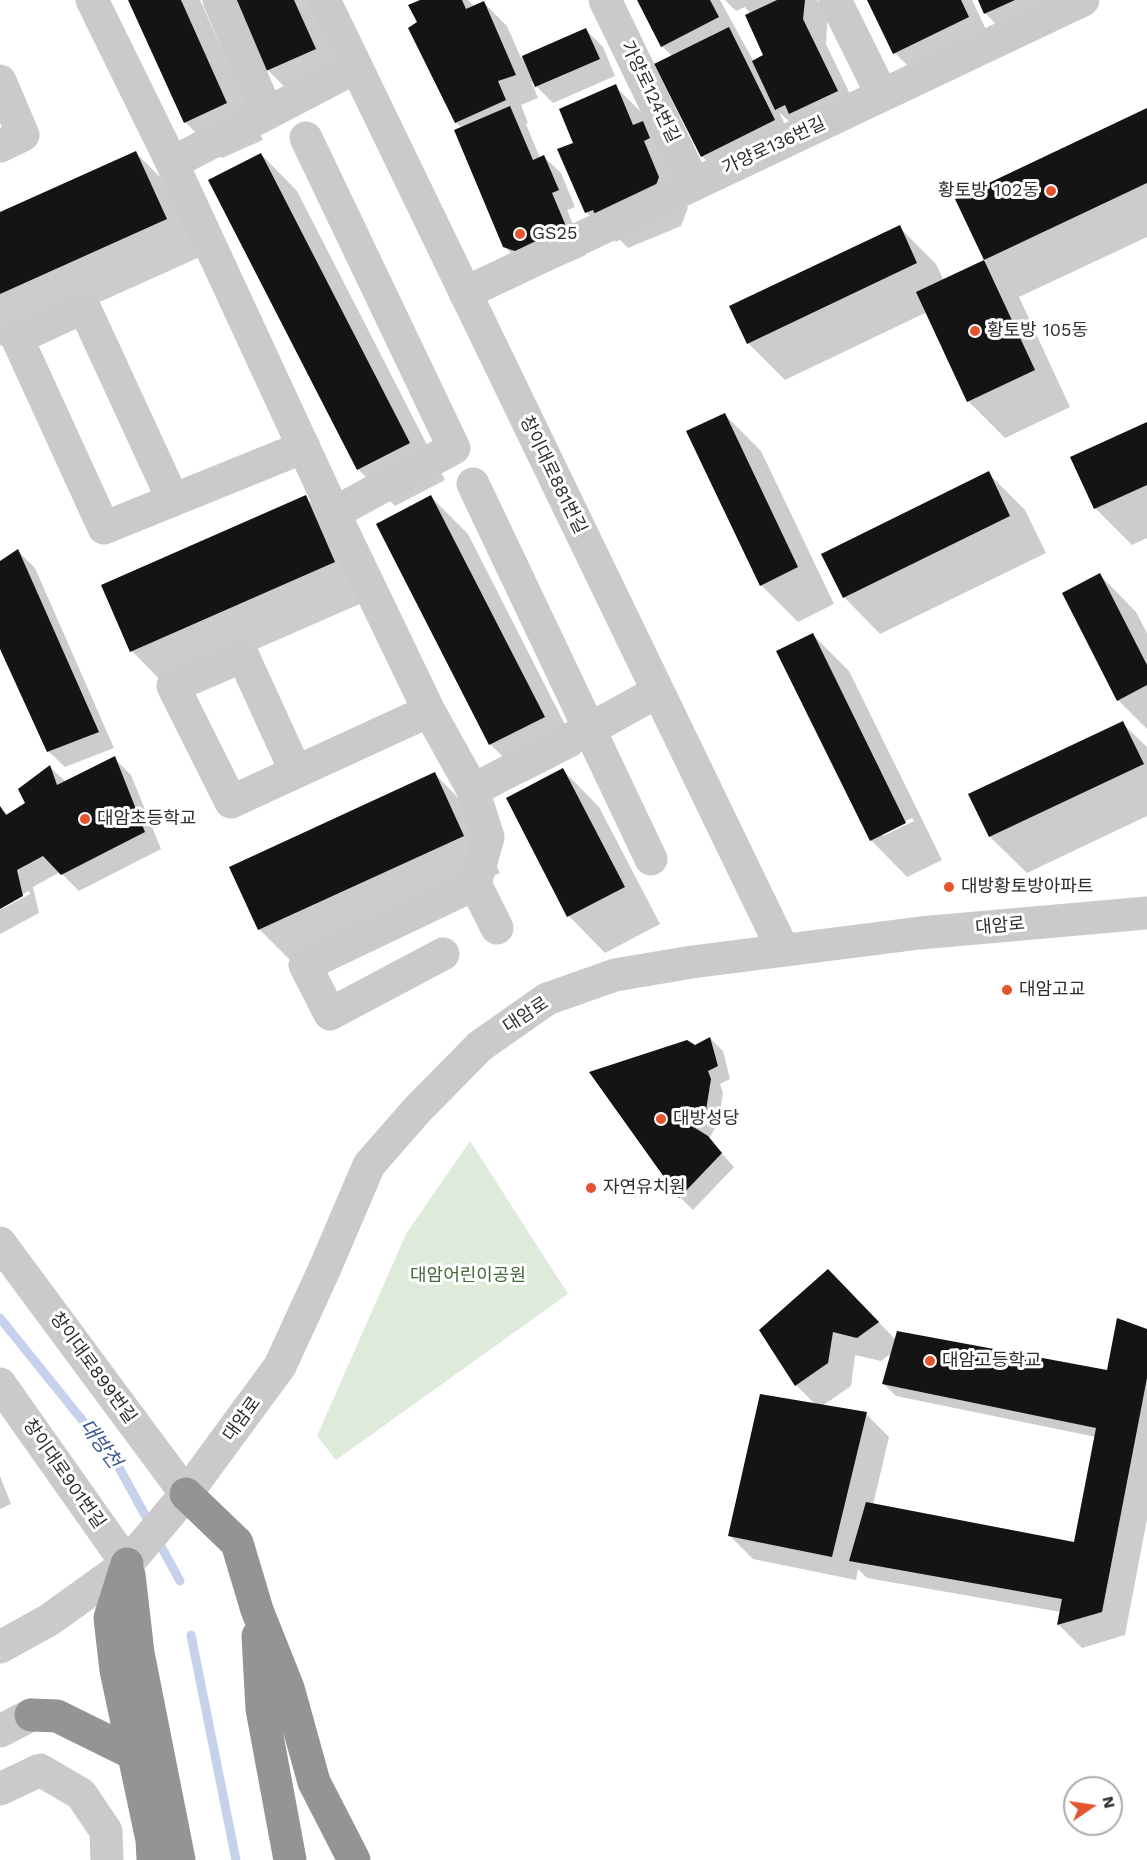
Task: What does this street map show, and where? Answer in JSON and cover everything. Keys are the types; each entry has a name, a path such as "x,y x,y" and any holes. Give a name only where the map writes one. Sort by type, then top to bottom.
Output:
{"highway":[{"path":"186,1494 237,1543 257,1610 288,1688 314,1782 354,1860"},
{"path":"127,1564 138,1653 178,1860"},
{"path":"127,1564 110,1618 116,1670 152,1840 153,1860"},
{"path":"257,1610 262,1709 290,1860"},
{"path":"31,1715 57,1716 134,1754"}],"street":[{"path":"92,0 172,163 334,513 429,711 473,790 488,837 475,884 497,928"},
{"path":"219,0 267,113"},
{"name":"창이대로881번길","path":"324,0 783,950"},
{"name":"가양로124번길","path":"605,0 694,184"},
{"path":"835,0 882,95"},
{"name":"가양로136번길","path":"465,293 1083,0"},
{"path":"172,163 356,67"},
{"path":"0,81 23,135 0,146"},
{"path":"306,138 454,448 334,513"},
{"path":"173,500 84,306 17,338 104,528 304,447"},
{"path":"472,484 651,859"},
{"path":"473,790 657,692"},
{"path":"296,772 429,711"},
{"path":"443,954 330,1014 305,965 475,884"},
{"name":"대암로","path":"127,1564 186,1494 280,1366 369,1165 417,1110 480,1046 547,999 615,975 692,962 920,933 1147,913"},
{"name":"창이대로899번길","path":"0,1243 186,1494"},
{"name":"창이대로901번길","path":"0,1384 127,1564"},
{"path":"0,1647 49,1620 127,1564"},
{"path":"0,1731 31,1715"},
{"path":"0,1789 40,1770 81,1794 106,1831 107,1860"}],"green space":[{"name":"대암어린이공원","path":"470,1141 568,1294 336,1460 317,1436 406,1234"}],"building":[{"path":"128,0 181,0 227,103 184,123"},
{"path":"235,0 294,0 316,49 266,71"},
{"path":"420,0 462,0 466,9 484,1 516,75 498,81 506,100 455,123 408,28 417,22 408,5"},
{"path":"637,0 710,0 719,17 661,47"},
{"path":"777,0 805,0 803,19 838,91 789,114 785,105 775,110 752,61 763,55 745,15"},
{"path":"867,0 961,0 969,17 893,54"},
{"path":"978,0 1015,0 984,14"},
{"path":"729,27 775,120 701,157 654,64"},
{"path":"586,28 600,59 535,87 522,56"},
{"path":"616,84 633,125 643,121 650,138 644,141 659,177 652,196 597,219 593,210 585,213 557,149 573,143 559,109"},
{"path":"510,106 533,160 544,155 559,190 552,193 571,238 529,256 503,247 454,130"},
{"name":"황토방 102동","path":"1147,108 1147,183 984,260 955,199"},
{"path":"136,151 167,219 0,294 0,212"},
{"path":"261,153 410,443 357,470 208,180"},
{"path":"900,225 917,263 747,344 729,306"},
{"name":"황토방 105동","path":"984,260 1035,370 967,402 916,292"},
{"path":"725,413 798,567 760,586 686,431"},
{"path":"1147,422 1147,485 1094,509 1070,457"},
{"path":"989,471 1010,516 843,598 821,554"},
{"path":"306,495 335,562 130,652 101,585"},
{"path":"431,495 545,717 489,745 376,524"},
{"path":"18,549 99,732 47,752 0,649 0,561"},
{"path":"1100,573 1147,665 1147,685 1117,701 1062,593"},
{"path":"813,633 906,823 870,841 776,651"},
{"path":"1123,721 1144,764 989,837 968,794"},
{"path":"115,756 145,832 61,875 43,856 17,870 23,896 0,909 0,806 6,815 25,803 18,789 50,765 57,785"},
{"path":"563,768 625,887 567,917 506,798"},
{"path":"435,772 464,836 258,930 229,867"},
{"name":"대방성당","path":"710,1037 718,1066 708,1071 711,1079 706,1110 695,1128 708,1136 722,1153 679,1198 589,1072 687,1040 695,1045"},
{"path":"828,1269 879,1322 857,1338 833,1332 828,1363 795,1386 759,1330"},
{"path":"1117,1318 1147,1329 1147,1378 1102,1612 1057,1625 1062,1599 849,1561 866,1502 1074,1542 1096,1428 882,1384 897,1331 1107,1370"},
{"path":"760,1394 867,1412 832,1557 728,1536"}],"waterway":[{"name":"대방천","path":"0,1318 116,1462 151,1526"},
{"name":"대방천","path":"157,1539 180,1581"},
{"name":"대방천","path":"191,1635 236,1860"}],"place":[{"name":"황토방 102동","path":"1051,191"},
{"name":"GS25","path":"520,234"},
{"name":"황토방 105동","path":"975,331"},
{"name":"대암초등학교","path":"85,819"},
{"name":"대방황토방아파트","path":"949,887"},
{"name":"대암고교","path":"1007,990"},
{"name":"대방성당","path":"661,1119"},
{"name":"자연유치원","path":"591,1188"},
{"name":"대암고등학교","path":"930,1361"}]}
